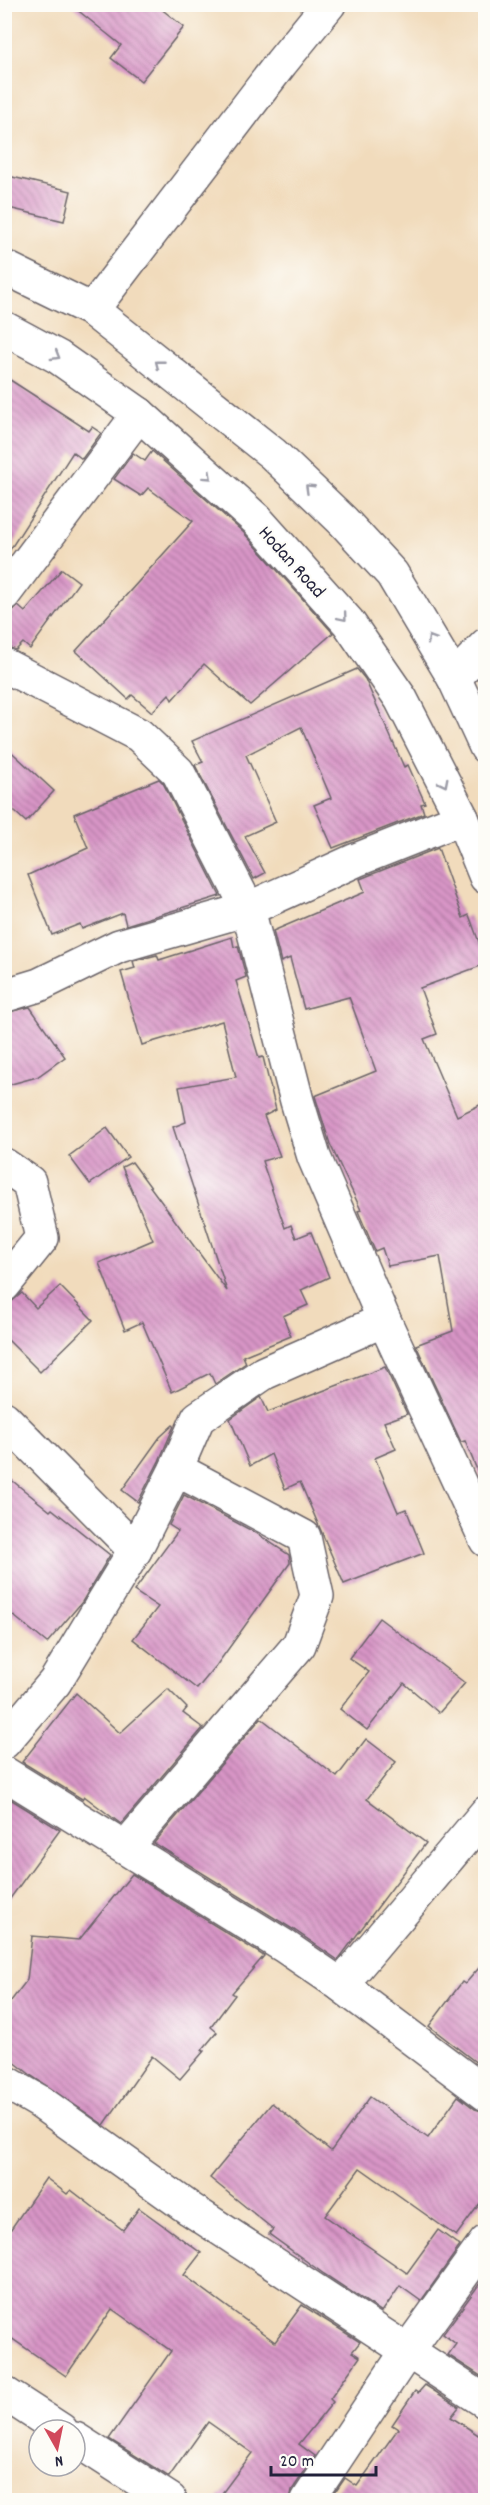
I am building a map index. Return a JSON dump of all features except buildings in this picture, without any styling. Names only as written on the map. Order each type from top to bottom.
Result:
[{"type":"street","points":[[92,310],[273,73],[329,4]]},
{"type":"street","points":[[4,267],[92,310],[273,454],[343,521],[392,574],[454,678],[486,747]]},
{"type":"street","name":"Hodan Road","points":[[4,327],[58,357],[139,414],[257,520],[348,622],[401,699],[462,818],[486,877]]},
{"type":"street","points":[[4,594],[139,414]]},
{"type":"street","points":[[454,678],[486,645]]},
{"type":"street","points":[[4,665],[139,735],[178,772],[248,909],[297,1101],[314,1157],[384,1320],[486,1540]]},
{"type":"street","points":[[4,993],[6,995],[39,985],[119,946],[248,909],[356,860],[462,818]]},
{"type":"street","points":[[4,1165],[29,1182],[42,1238],[4,1285]]},
{"type":"street","points":[[4,1742],[55,1682],[135,1550],[176,1469],[198,1418],[264,1373],[384,1320]]},
{"type":"street","points":[[4,1418],[135,1550]]},
{"type":"street","points":[[126,1846],[299,1645],[317,1596],[304,1537],[176,1469]]},
{"type":"street","points":[[4,1773],[126,1846],[274,1940],[341,1985],[486,2094]]},
{"type":"street","points":[[341,1985],[486,1813]]},
{"type":"street","points":[[4,2081],[40,2102],[190,2209],[486,2402]]},
{"type":"street","points":[[308,2500],[408,2350],[486,2242]]},
{"type":"street","points":[[4,2393],[43,2418]]},
{"type":"street","points":[[87,2447],[170,2500]]}]
